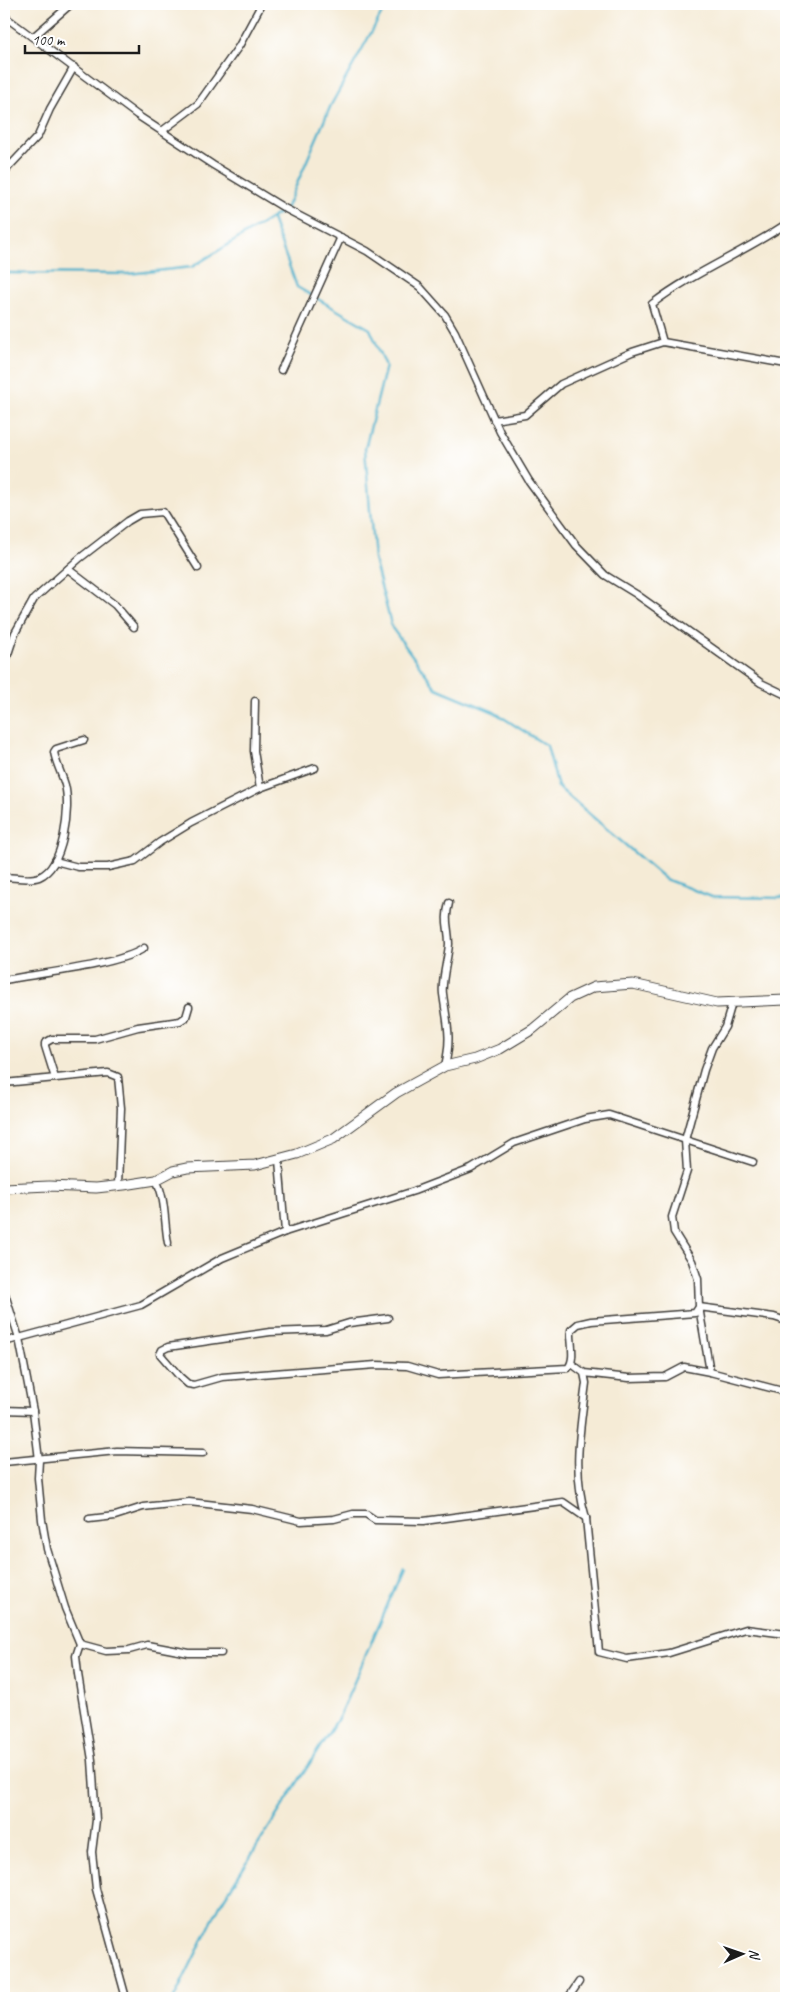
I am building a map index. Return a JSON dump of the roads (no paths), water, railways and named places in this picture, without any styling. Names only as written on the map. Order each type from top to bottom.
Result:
[{"type":"street","points":[[33,37],[72,4]]},
{"type":"street","points":[[162,131],[198,104],[240,46],[259,9],[259,4]]},
{"type":"street","points":[[4,16],[162,131],[286,209],[341,237],[406,276],[433,300],[455,332],[494,420],[529,481],[576,545],[605,575],[636,594],[753,677],[786,695]]},
{"type":"street","points":[[4,172],[38,136],[50,108],[74,67]]},
{"type":"street","points":[[663,342],[652,304],[700,272],[764,239],[786,224]]},
{"type":"street","points":[[281,370],[341,237]]},
{"type":"street","points":[[494,420],[524,415],[561,384],[632,352],[663,342],[786,364]]},
{"type":"street","points":[[4,666],[15,633],[34,599],[68,568],[128,521],[140,514],[163,512],[198,568]]},
{"type":"street","points":[[68,568],[115,604],[134,627]]},
{"type":"street","points":[[255,701],[254,751],[260,788]]},
{"type":"street","points":[[4,877],[37,878],[47,872],[54,861],[66,829],[65,787],[54,752],[56,749],[84,740]]},
{"type":"street","points":[[54,861],[78,867],[108,867],[135,861],[160,842],[191,823],[260,788],[314,768]]},
{"type":"street","points":[[445,1066],[450,1034],[443,992],[449,942],[445,920],[449,903]]},
{"type":"street","points":[[4,980],[106,962],[139,952],[144,948]]},
{"type":"street","points":[[4,1188],[49,1186],[96,1188],[156,1180],[187,1168],[230,1167],[279,1160],[333,1139],[396,1093],[445,1066],[475,1059],[500,1050],[533,1029],[570,998],[594,987],[633,984],[702,1001],[732,1003],[786,1000]]},
{"type":"street","points":[[710,1372],[699,1308],[698,1279],[692,1261],[674,1232],[672,1217],[687,1171],[685,1140],[704,1070],[712,1048],[725,1027],[732,1003]]},
{"type":"street","points":[[54,1078],[45,1046],[48,1041],[59,1039],[95,1039],[138,1027],[180,1021],[186,1017],[189,1007]]},
{"type":"street","points":[[4,1083],[108,1073],[118,1077],[121,1108],[118,1185]]},
{"type":"street","points":[[4,1342],[141,1305],[222,1258],[285,1232],[404,1194],[471,1169],[514,1143],[585,1119],[609,1115],[753,1162]]},
{"type":"street","points":[[279,1160],[285,1232]]},
{"type":"street","points":[[156,1180],[163,1191],[163,1220],[168,1243]]},
{"type":"street","points":[[4,1292],[19,1338],[33,1411],[39,1460],[38,1478],[42,1520],[47,1549],[80,1644],[76,1656],[92,1760],[96,1810],[92,1852],[96,1889],[126,1998]]},
{"type":"street","points":[[699,1308],[774,1317],[786,1321]]},
{"type":"street","points":[[388,1318],[349,1323],[326,1330],[270,1332],[229,1337],[168,1347],[162,1350],[160,1354],[180,1377],[188,1384],[194,1385],[222,1377],[376,1365],[407,1366],[438,1375],[461,1376],[568,1368],[572,1364],[571,1330],[578,1324],[591,1320],[694,1313],[699,1308]]},
{"type":"street","points":[[572,1364],[580,1367],[584,1372],[586,1383],[576,1460],[579,1492],[586,1518],[599,1652],[626,1659],[669,1653],[746,1629],[786,1634]]},
{"type":"street","points":[[584,1372],[630,1378],[665,1377],[684,1367],[786,1392]]},
{"type":"street","points":[[4,1410],[33,1411]]},
{"type":"street","points":[[4,1462],[117,1451],[203,1453]]},
{"type":"street","points":[[89,1519],[115,1516],[158,1505],[189,1502],[252,1509],[301,1521],[334,1520],[353,1514],[366,1514],[375,1520],[424,1521],[562,1502],[586,1518]]},
{"type":"street","points":[[80,1644],[106,1651],[129,1650],[147,1646],[189,1653],[221,1653]]},
{"type":"street","points":[[568,1998],[579,1982]]},
{"type":"waterway","points":[[4,273],[128,274],[192,267],[286,209],[331,105],[387,4]]},
{"type":"waterway","points":[[272,219],[297,287],[370,329],[386,366],[365,449],[374,559],[392,628],[436,688],[494,712],[547,746],[558,787],[665,879],[712,897],[786,898]]},
{"type":"waterway","points":[[174,1998],[220,1905],[339,1717],[403,1569]]}]
